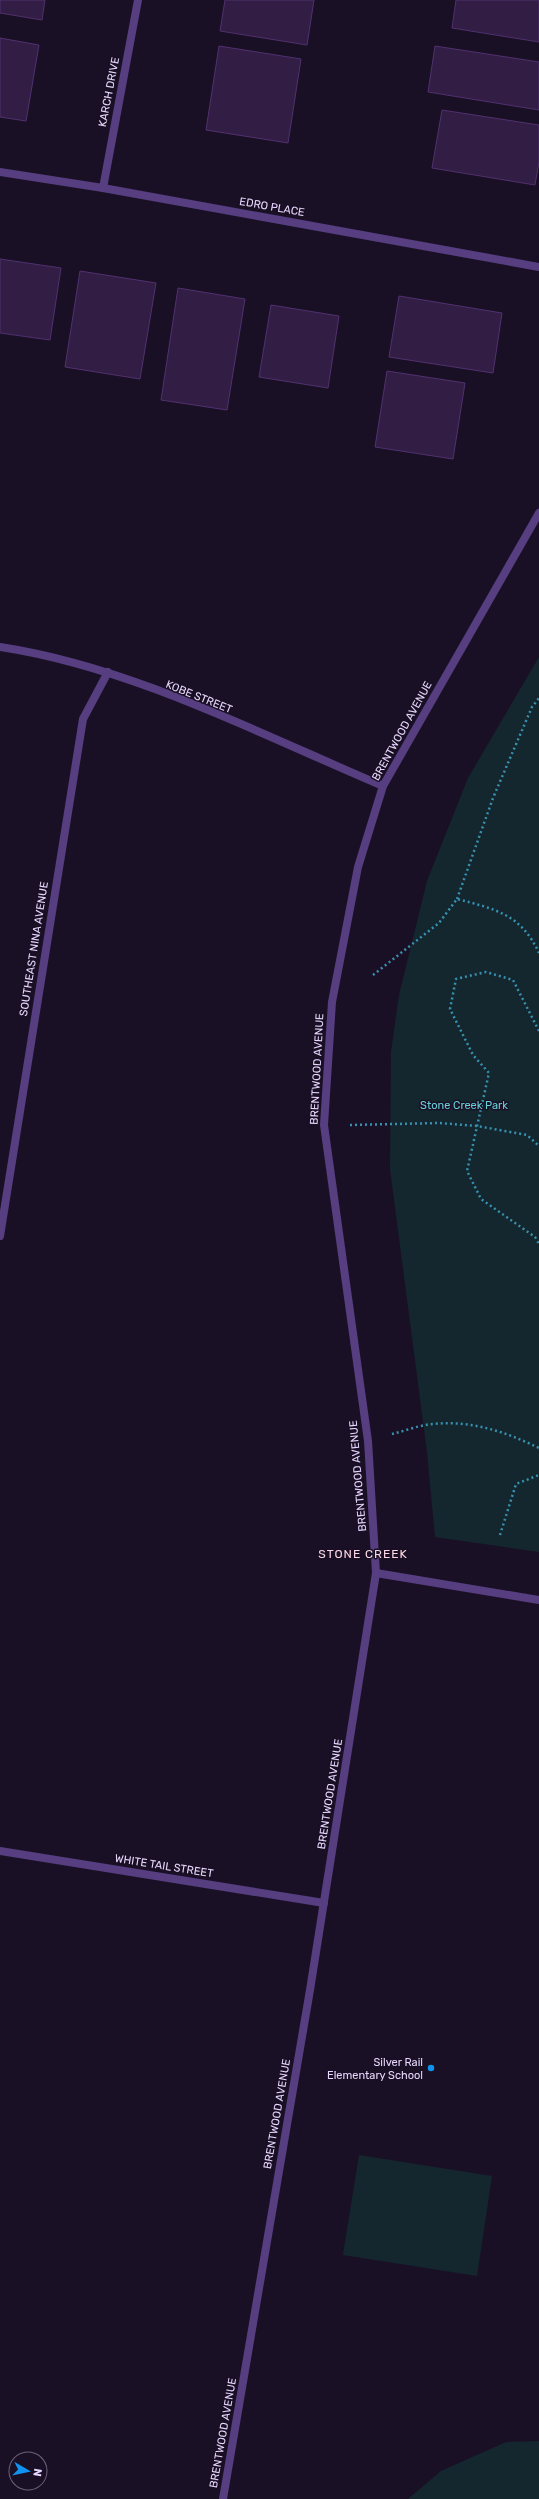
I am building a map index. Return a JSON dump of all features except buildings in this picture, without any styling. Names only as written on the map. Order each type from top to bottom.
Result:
[{"type":"street","name":"KARCH DRIVE","points":[[103,188],[138,0]]},
{"type":"street","name":"EDRO PLACE","points":[[0,172],[103,188],[539,267]]},
{"type":"street","name":"BRENTWOOD AVENUE","points":[[223,2499],[324,1903],[376,1573],[368,1441],[324,1126],[332,1002],[358,867],[383,786],[539,513]]},
{"type":"street","name":"KOBE STREET","points":[[0,647],[34,652],[108,672],[383,786]]},
{"type":"street","name":"SOUTHEAST NINA AVENUE","points":[[0,1236],[83,719],[108,672]]},
{"type":"street","points":[[376,1573],[539,1600]]},
{"type":"street","name":"WHITE TAIL STREET","points":[[0,1851],[324,1903]]},
{"type":"path","points":[[373,976],[439,923],[457,899],[493,798],[532,707],[539,698]]},
{"type":"path","points":[[457,899],[499,910],[530,934],[539,953]]},
{"type":"path","points":[[539,1031],[513,980],[486,972],[456,979],[450,1009],[473,1055],[489,1073],[468,1172],[480,1199],[535,1237],[539,1244]]},
{"type":"path","points":[[324,1126],[439,1124],[477,1126],[527,1135],[539,1146]]},
{"type":"path","points":[[368,1441],[433,1424],[470,1424],[516,1437],[539,1448]]},
{"type":"path","points":[[500,1535],[516,1484],[539,1475]]},
{"type":"green space","name":"Stone Creek Park","points":[[539,657],[539,1552],[435,1537],[427,1452],[390,1169],[391,1052],[399,995],[427,881],[468,778]]},
{"type":"green space","points":[[359,2155],[492,2176],[477,2276],[343,2255]]},
{"type":"green space","points":[[539,2441],[539,2499],[408,2499],[441,2471],[506,2442]]},
{"type":"place","name":"Silver Rail Elementary School","points":[[431,2068]]},
{"type":"district","name":"STONE CREEK","points":[[363,1554]]}]
